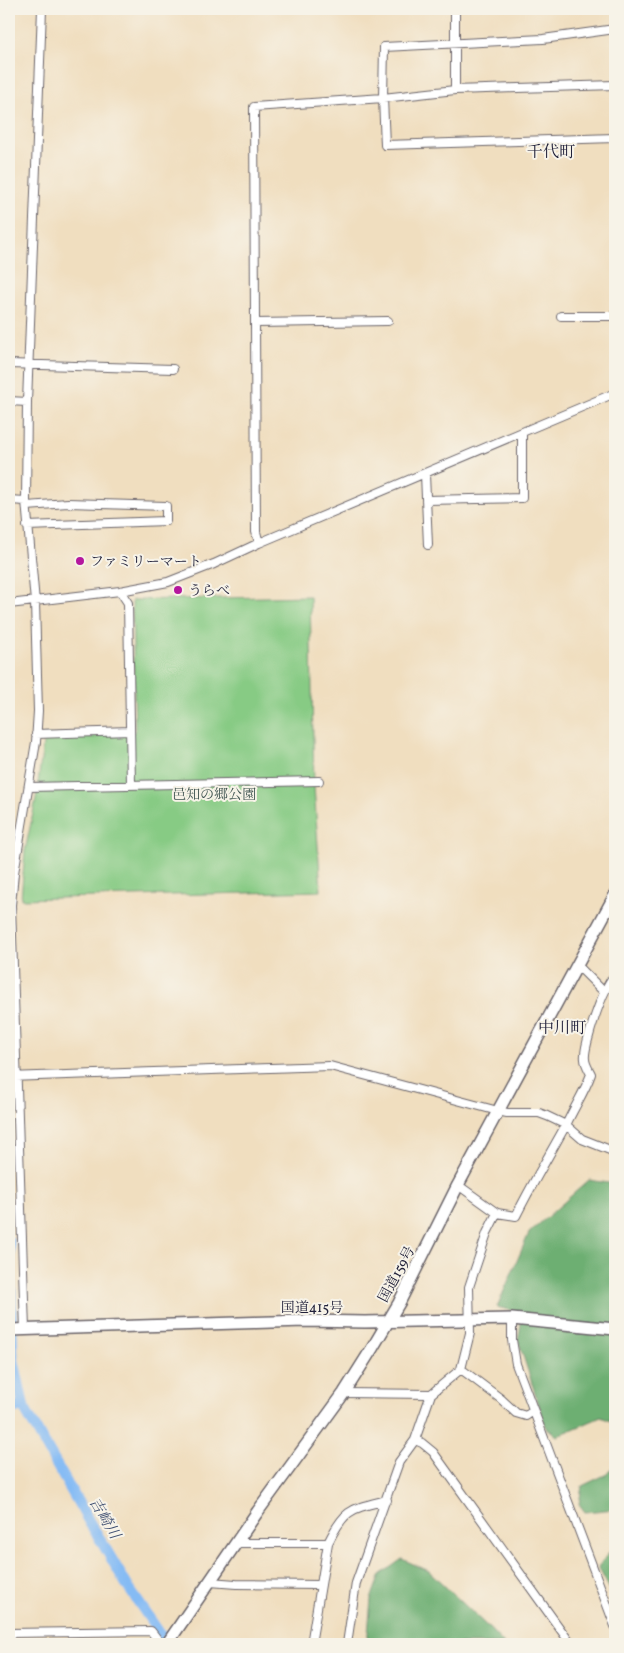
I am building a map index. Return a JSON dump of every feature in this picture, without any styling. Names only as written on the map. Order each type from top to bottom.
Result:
[{"type":"highway","name":"国道159号","points":[[168,1643],[236,1542],[344,1393],[400,1303],[458,1185],[615,897]]},
{"type":"highway","name":"国道415号","points":[[18,1330],[295,1322],[512,1319],[615,1329]]},
{"type":"street","points":[[18,1330],[18,1076],[11,905],[14,873],[29,787],[38,711],[35,602],[26,503],[27,402],[42,9]]},
{"type":"street","points":[[455,9],[455,90]]},
{"type":"street","points":[[615,29],[542,39],[384,47],[383,98],[385,145],[615,138]]},
{"type":"street","points":[[260,543],[256,532],[254,107],[383,98],[455,90],[615,85]]},
{"type":"street","points":[[561,316],[615,316]]},
{"type":"street","points":[[255,323],[388,320]]},
{"type":"street","points":[[9,364],[173,369]]},
{"type":"street","points":[[9,604],[120,592],[168,582],[615,393]]},
{"type":"street","points":[[9,402],[27,402]]},
{"type":"street","points":[[426,500],[522,498],[522,433]]},
{"type":"street","points":[[425,474],[428,544]]},
{"type":"street","points":[[9,500],[26,503],[166,506],[166,521],[27,526]]},
{"type":"street","points":[[120,592],[128,603],[131,785]]},
{"type":"street","points":[[36,734],[130,731]]},
{"type":"street","points":[[29,787],[319,781]]},
{"type":"street","points":[[577,965],[604,992]]},
{"type":"street","points":[[458,1185],[497,1213],[516,1216],[588,1084],[591,1074],[585,1060],[594,1019],[604,992],[615,976]]},
{"type":"street","points":[[9,1077],[330,1066],[498,1111],[508,1113],[539,1113],[566,1124],[579,1137],[615,1152]]},
{"type":"street","points":[[347,1644],[356,1583],[399,1462],[414,1440],[431,1394],[461,1369],[470,1333],[470,1284],[488,1232],[497,1213]]},
{"type":"street","points":[[512,1319],[512,1340],[516,1364],[615,1626]]},
{"type":"street","points":[[461,1369],[501,1398],[516,1414],[526,1416],[533,1411]]},
{"type":"street","points":[[344,1393],[431,1394]]},
{"type":"street","points":[[414,1440],[422,1443],[433,1452],[571,1644]]},
{"type":"street","points":[[310,1644],[328,1543],[336,1526],[349,1512],[387,1500]]},
{"type":"street","points":[[236,1542],[328,1543]]},
{"type":"street","points":[[210,1582],[320,1585]]},
{"type":"street","points":[[9,1633],[151,1631],[168,1643]]},
{"type":"green space","name":"邑知の郷公園","points":[[310,596],[314,786],[321,891],[21,899],[25,851],[36,799],[44,736],[135,732],[132,600]]},
{"type":"green space","points":[[589,1180],[615,1184],[615,1423],[601,1417],[557,1436],[546,1427],[518,1340],[523,1313],[497,1307],[529,1233]]},
{"type":"green space","points":[[615,1464],[615,1509],[585,1512],[579,1504],[582,1486],[607,1474]]},
{"type":"green space","points":[[615,1546],[615,1599],[598,1567]]},
{"type":"green space","points":[[402,1559],[429,1571],[504,1644],[367,1644],[371,1599],[380,1575]]},
{"type":"waterway","name":"吉崎川","points":[[9,1242],[13,1357],[24,1408]]},
{"type":"waterway","name":"吉崎川","points":[[9,1407],[24,1408],[128,1587],[165,1641]]},
{"type":"place","name":"ファミリーマート","points":[[80,561]]},
{"type":"place","name":"うらべ","points":[[178,590]]},
{"type":"district","name":"千代町","points":[[551,151]]},
{"type":"district","name":"中川町","points":[[562,1027]]}]
